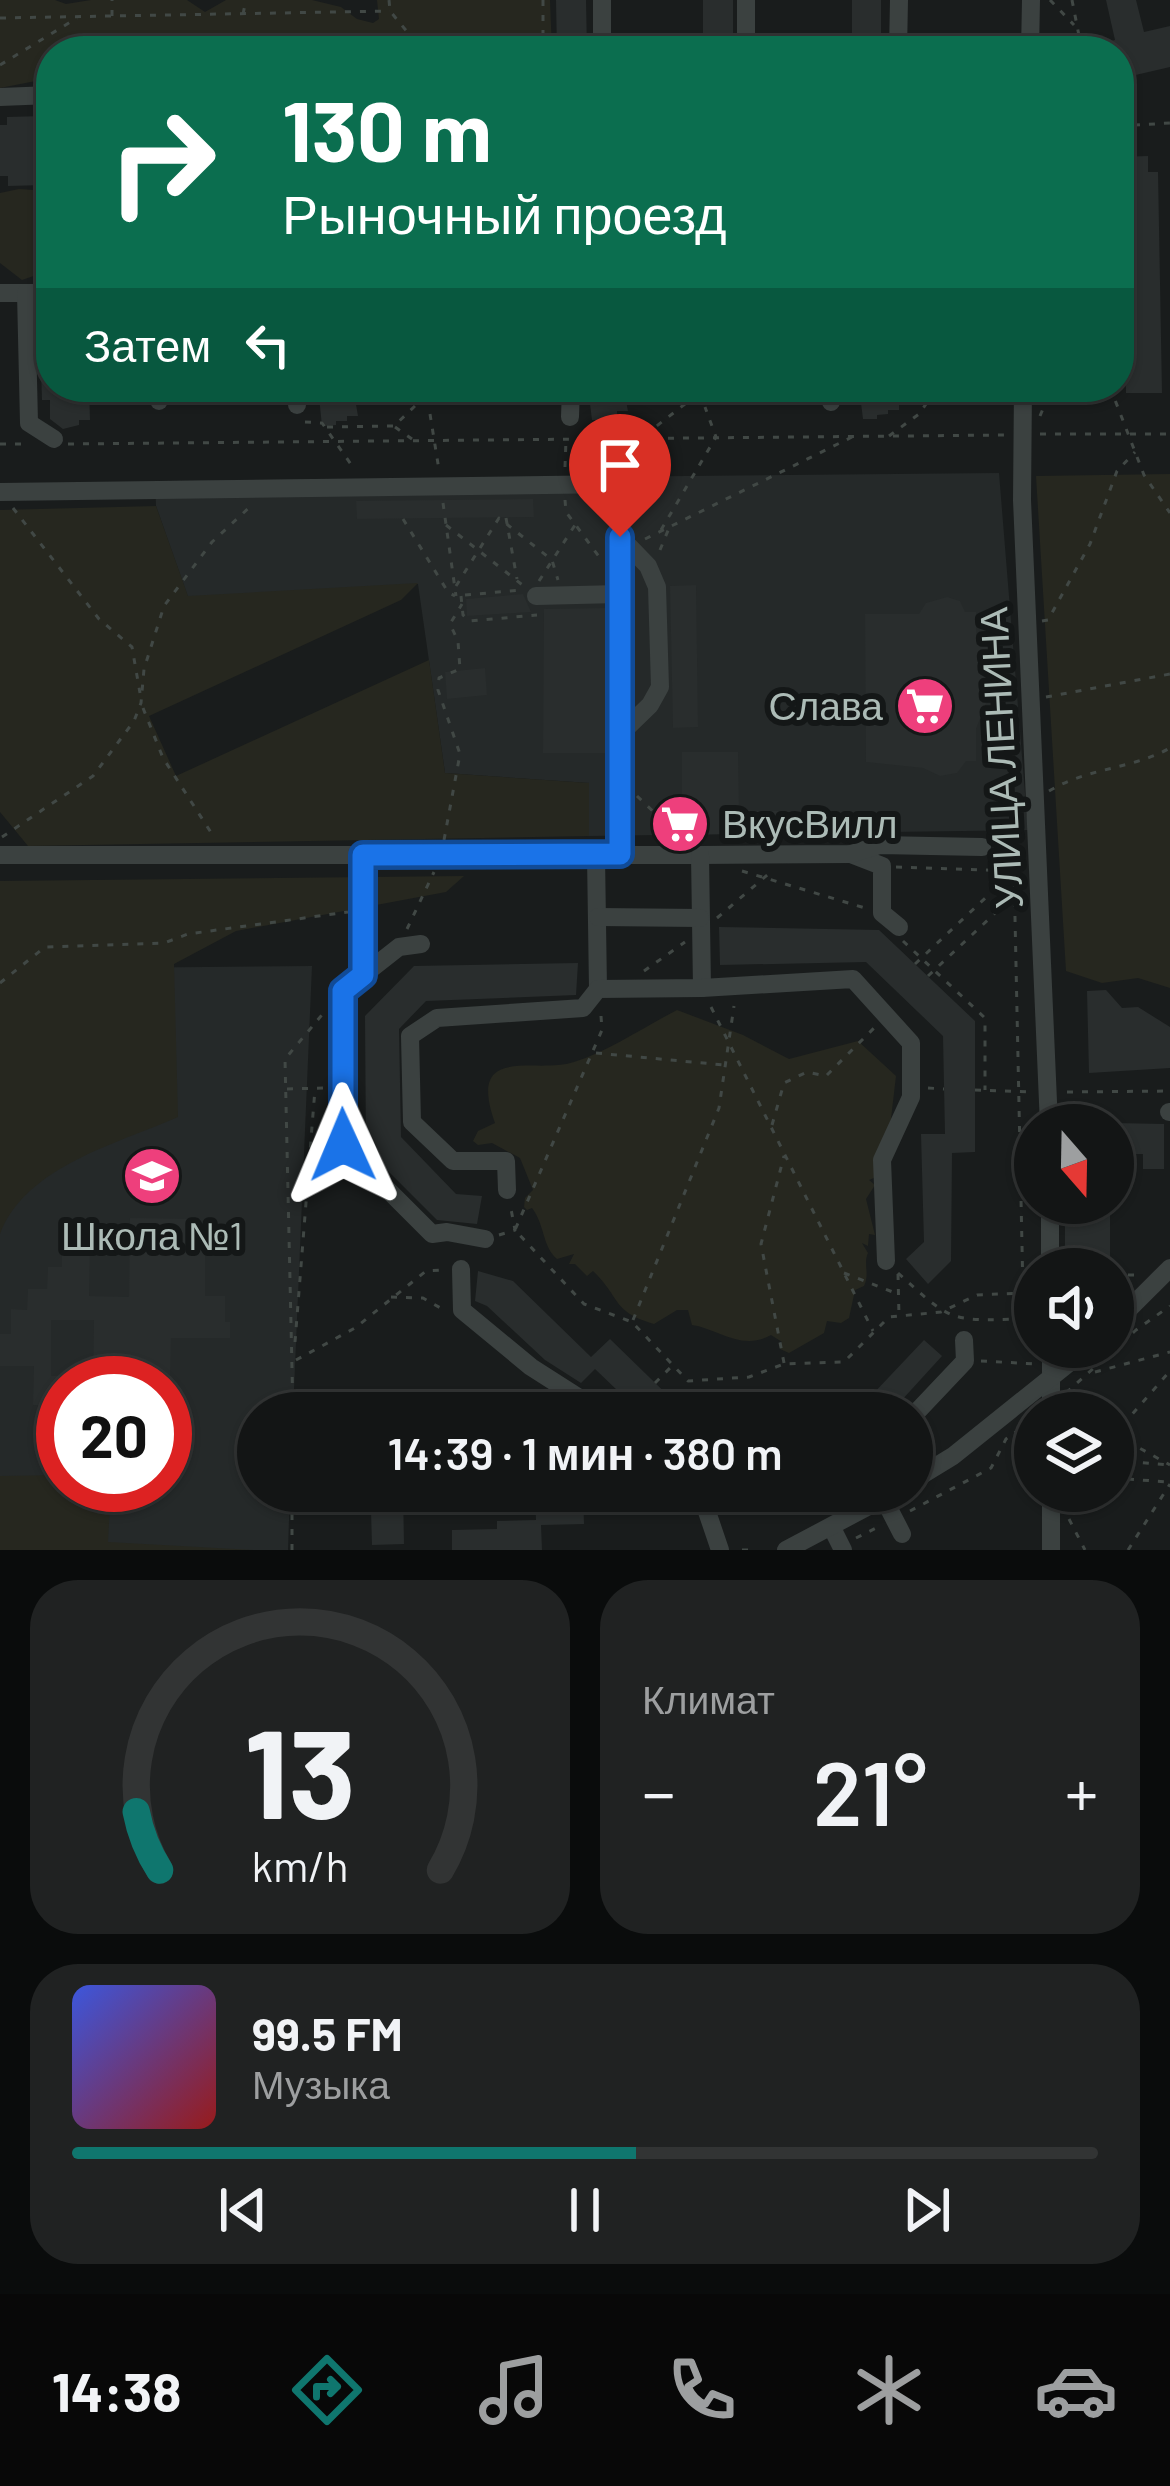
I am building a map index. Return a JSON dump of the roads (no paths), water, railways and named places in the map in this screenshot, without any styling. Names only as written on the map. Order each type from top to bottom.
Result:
[{"type":"street","points":[[602,0],[602,36]]},
{"type":"street","points":[[746,0],[746,36]]},
{"type":"street","points":[[898,36],[899,0]]},
{"type":"street","points":[[1030,36],[1031,0]]},
{"type":"street","points":[[0,97],[36,96]]},
{"type":"street","points":[[0,293],[36,293]]},
{"type":"street","points":[[26,293],[29,423],[54,439]]},
{"type":"street","points":[[570,402],[570,417]]},
{"type":"street","name":"УЛИЦА ЛЕНИНА","points":[[1025,402],[1028,623],[1048,1104]]},
{"type":"street","points":[[0,492],[620,484],[620,854]]},
{"type":"street","points":[[620,537],[648,566],[657,587],[660,687],[650,705],[620,735]]},
{"type":"street","points":[[532,593],[563,596],[620,584]]},
{"type":"street","points":[[0,855],[851,854],[880,845],[982,847]]},
{"type":"street","points":[[851,854],[883,866],[882,913],[902,935]]},
{"type":"street","points":[[363,855],[363,975]]},
{"type":"street","points":[[700,855],[702,988]]},
{"type":"street","points":[[507,1190],[506,1160],[453,1161],[412,1122],[410,1036],[437,1018],[583,1008],[598,989],[596,856]]},
{"type":"street","points":[[598,917],[700,918]]},
{"type":"street","points":[[421,944],[399,946],[343,991],[343,1145],[432,1234],[485,1239]]},
{"type":"street","points":[[598,989],[853,980],[911,1042],[911,1097],[882,1160],[886,1262]]},
{"type":"street","points":[[1134,1304],[1170,1268]]},
{"type":"street","points":[[461,1269],[462,1310],[570,1392]]},
{"type":"street","points":[[932,1392],[964,1350]]},
{"type":"street","points":[[1049,1392],[1051,1368]]},
{"type":"street","points":[[933,1468],[1065,1368]]},
{"type":"street","points":[[707,1512],[720,1550]]},
{"type":"street","points":[[786,1550],[839,1541],[871,1512]]},
{"type":"street","points":[[894,1512],[898,1527]]},
{"type":"street","points":[[1051,1512],[1051,1550]]},
{"type":"place","name":"Слава","points":[[925,706]]},
{"type":"place","name":"ВкусВилл","points":[[680,824]]},
{"type":"place","name":"Школа №1","points":[[152,1176]]}]
